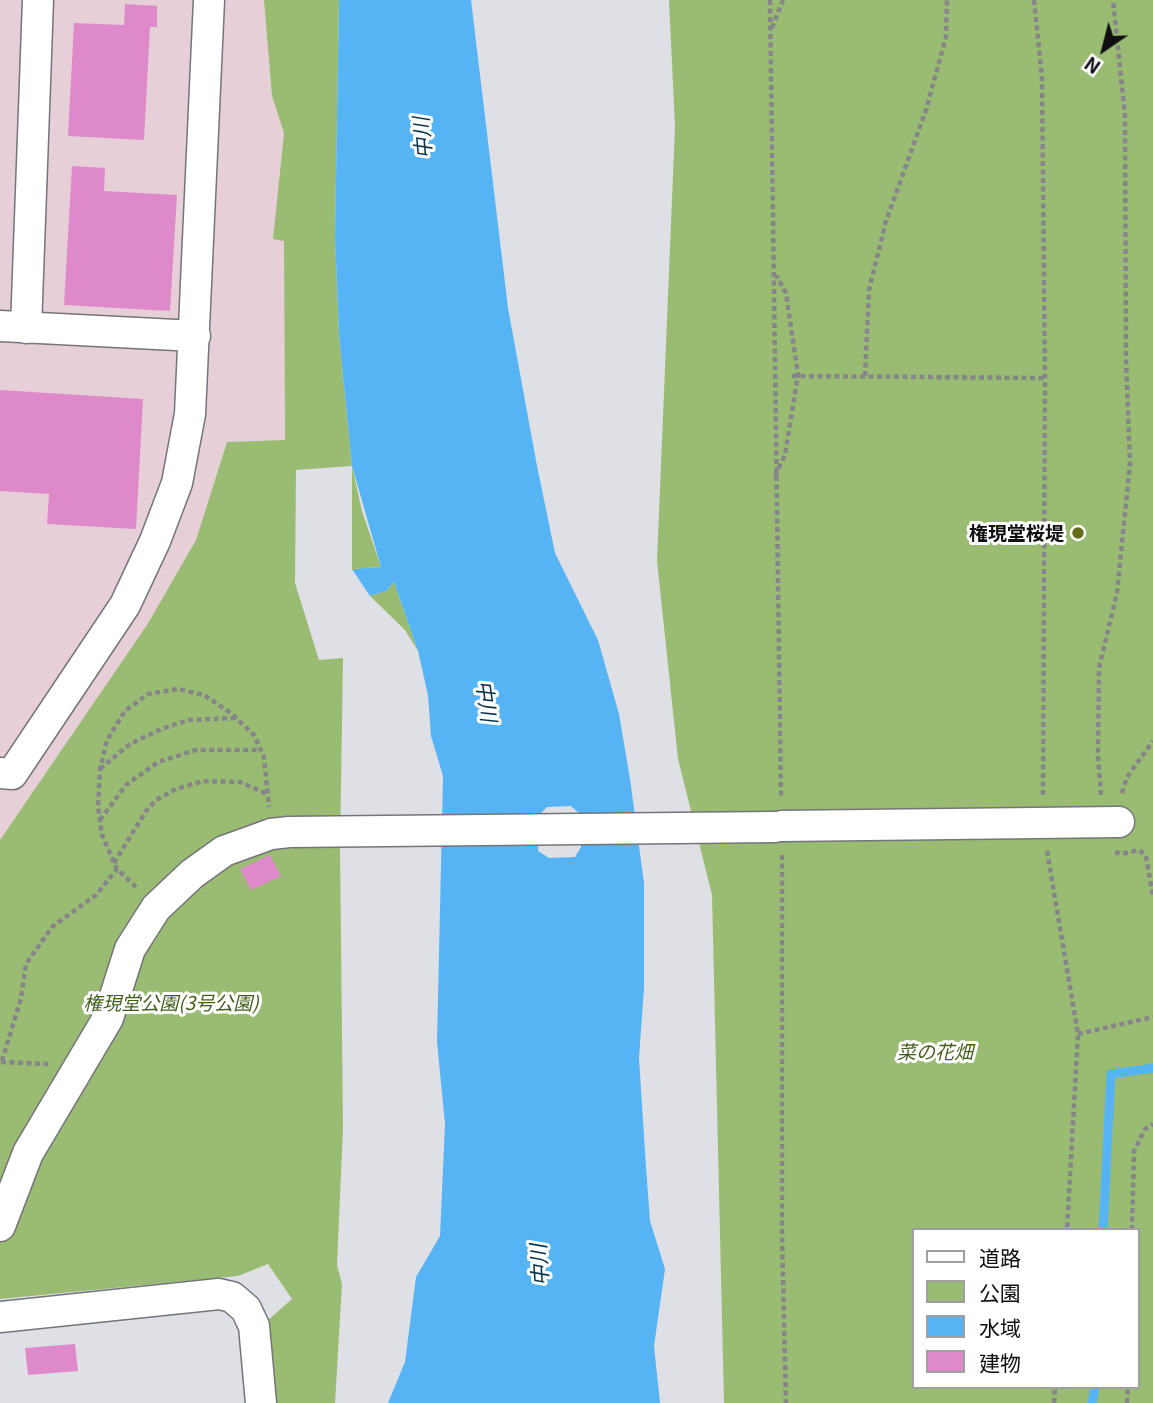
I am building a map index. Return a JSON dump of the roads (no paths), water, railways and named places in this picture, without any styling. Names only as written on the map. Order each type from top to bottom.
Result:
[{"type":"street","points":[[38,0],[13,327],[195,335]]},
{"type":"street","points":[[0,773],[12,774],[125,604],[144,569],[177,483],[190,414],[209,0]]},
{"type":"street","points":[[0,1226],[28,1153],[108,1018],[130,949],[156,908],[192,874],[224,851],[271,834],[1111,822]]},
{"type":"street","points":[[0,1317],[219,1294],[232,1297],[246,1309],[254,1326],[261,1403]]},
{"type":"water","name":"中川","points":[[339,0],[471,0],[508,308],[537,466],[555,553],[598,640],[619,714],[630,779],[644,883],[644,988],[639,1058],[646,1167],[650,1221],[665,1269],[654,1346],[660,1403],[388,1403],[405,1362],[416,1277],[440,1236],[445,1124],[437,1042],[443,776],[431,736],[428,695],[418,651],[394,582],[386,591],[370,596],[352,569],[381,567],[352,466],[339,335],[335,237]]},
{"type":"waterway","points":[[1103,1228],[1111,1074],[1153,1068]]},
{"type":"waterway","points":[[1092,1403],[1095,1389]]},
{"type":"place","name":"権現堂桜堤","points":[[1078,533]]},
{"type":"park label","name":"権現堂公園(3号公園)","points":[[171,1003]]},
{"type":"park label","name":"菜の花畑","points":[[935,1052]]}]
